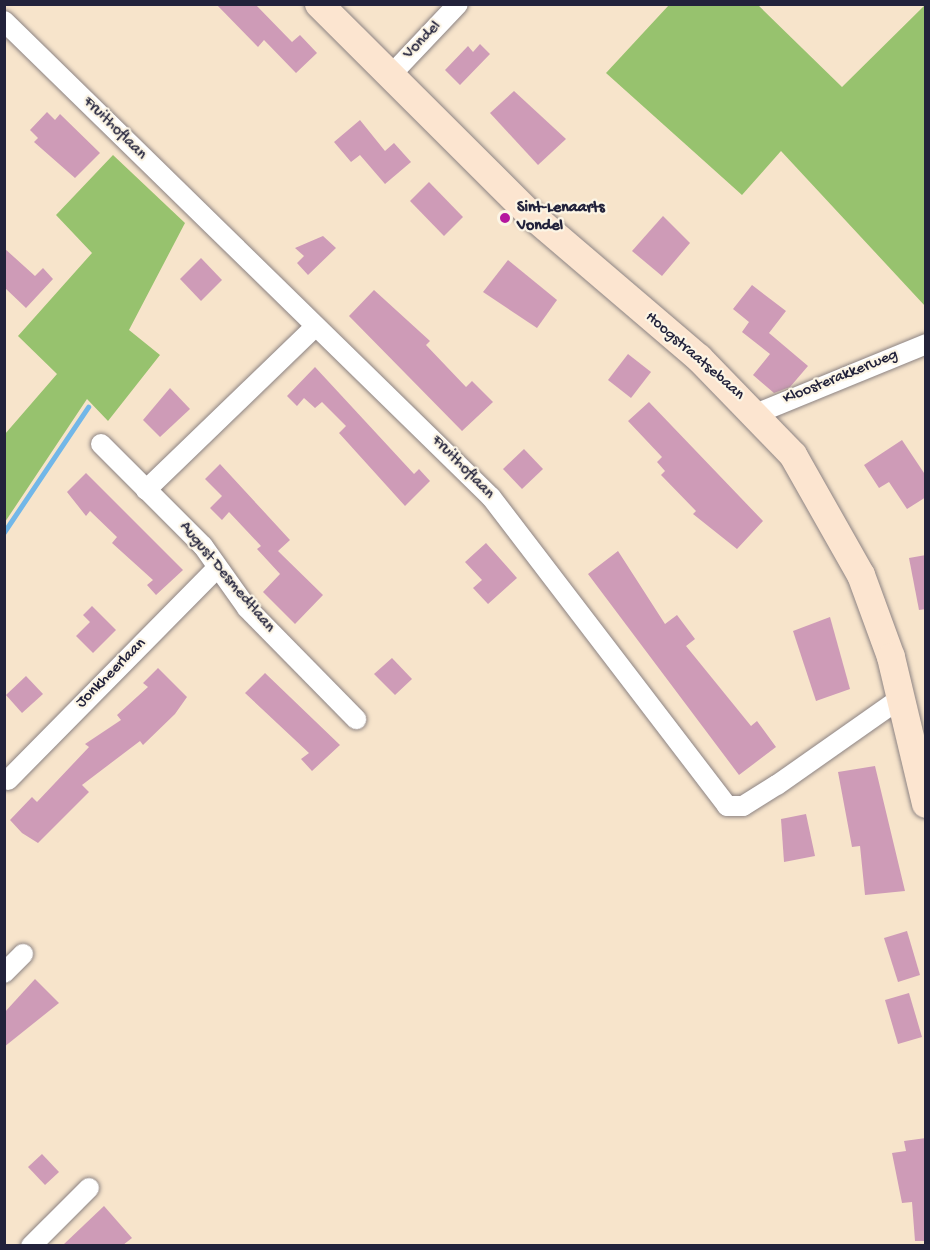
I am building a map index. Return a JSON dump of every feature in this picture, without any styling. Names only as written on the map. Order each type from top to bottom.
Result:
[{"type":"main road","name":"Hoogstraatsebaan","points":[[319,4],[389,77],[529,213],[758,413],[824,502],[861,575],[902,697],[926,804]]},
{"type":"street","name":"Vondel","points":[[389,77],[458,4]]},
{"type":"street","name":"Fruithoflaan","points":[[4,21],[314,328],[491,497],[728,806],[743,806],[777,785],[902,697]]},
{"type":"street","points":[[146,490],[314,328]]},
{"type":"street","name":"Kloosterakkerweg","points":[[758,413],[926,344]]},
{"type":"street","name":"August Desmedtlaan","points":[[101,444],[203,546],[216,569],[356,719]]},
{"type":"street","name":"Jonkheerlaan","points":[[8,780],[216,569]]},
{"type":"street","points":[[4,973],[23,954]]},
{"type":"street","points":[[31,1245],[89,1188]]},
{"type":"green space","points":[[669,5],[758,5],[842,87],[925,5],[925,306],[781,151],[742,195],[606,73]]},
{"type":"green space","points":[[113,155],[185,223],[129,330],[160,355],[108,421],[87,399],[5,522],[5,434],[57,374],[18,336],[92,253],[56,215]]},
{"type":"building","points":[[216,4],[255,4],[292,42],[300,35],[317,53],[296,73],[264,40],[258,47]]},
{"type":"building","points":[[480,44],[490,54],[460,85],[445,70],[468,46],[473,52]]},
{"type":"building","points":[[514,91],[566,139],[538,165],[490,113]]},
{"type":"building","points":[[47,112],[55,120],[60,114],[100,153],[75,178],[34,142],[38,138],[30,130]]},
{"type":"building","points":[[360,120],[385,151],[394,143],[411,162],[385,184],[360,155],[351,162],[334,142]]},
{"type":"building","points":[[429,182],[463,217],[444,236],[410,201]]},
{"type":"building","points":[[663,216],[690,243],[662,276],[632,251]]},
{"type":"building","points":[[323,236],[336,248],[308,275],[297,263],[304,256],[295,248]]},
{"type":"building","points":[[4,248],[35,276],[43,268],[53,279],[26,308],[4,287]]},
{"type":"building","points":[[201,258],[222,280],[201,301],[180,279]]},
{"type":"building","points":[[508,260],[557,300],[537,328],[483,292]]},
{"type":"building","points":[[752,285],[786,311],[769,333],[808,366],[790,387],[774,393],[753,375],[770,354],[742,332],[749,322],[733,309]]},
{"type":"building","points":[[374,290],[430,341],[426,345],[466,387],[472,381],[493,402],[462,431],[349,316]]},
{"type":"building","points":[[628,354],[651,372],[631,398],[608,380]]},
{"type":"building","points":[[315,367],[414,474],[419,469],[430,481],[405,506],[339,433],[346,426],[322,402],[315,408],[304,398],[297,406],[287,396]]},
{"type":"building","points":[[170,388],[190,409],[160,437],[143,420]]},
{"type":"building","points":[[649,402],[763,521],[737,549],[693,514],[696,511],[661,475],[665,471],[657,462],[662,457],[628,421]]},
{"type":"building","points":[[902,440],[926,476],[926,497],[907,509],[889,482],[879,488],[864,465]]},
{"type":"building","points":[[524,449],[543,469],[522,489],[503,469]]},
{"type":"building","points":[[220,464],[290,540],[278,551],[323,595],[295,624],[263,592],[280,574],[257,549],[261,546],[229,512],[222,520],[210,508],[222,496],[205,479]]},
{"type":"building","points":[[86,473],[183,570],[156,595],[147,585],[153,580],[112,543],[117,537],[90,511],[86,516],[67,492]]},
{"type":"building","points":[[486,543],[517,578],[488,604],[473,588],[482,580],[465,562]]},
{"type":"building","points":[[618,551],[665,624],[677,615],[695,639],[686,646],[751,726],[757,721],[776,747],[739,775],[588,574]]},
{"type":"building","points":[[926,555],[926,609],[919,610],[909,558]]},
{"type":"building","points":[[92,606],[116,630],[93,653],[76,636],[90,622],[83,615]]},
{"type":"building","points":[[830,617],[850,689],[816,701],[793,631]]},
{"type":"building","points":[[392,658],[412,679],[395,695],[374,674]]},
{"type":"building","points":[[158,668],[187,697],[175,714],[143,745],[140,741],[82,785],[89,792],[38,843],[22,833],[10,820],[32,797],[37,802],[89,747],[85,744],[121,720],[117,715],[148,687],[143,683]]},
{"type":"building","points":[[265,673],[340,745],[312,771],[301,759],[309,753],[245,693]]},
{"type":"building","points":[[26,676],[43,694],[22,713],[6,695]]},
{"type":"building","points":[[875,766],[905,891],[865,895],[860,846],[852,847],[838,772]]},
{"type":"building","points":[[806,814],[815,856],[784,862],[781,819]]},
{"type":"building","points":[[907,931],[920,975],[898,982],[884,938]]},
{"type":"building","points":[[35,979],[59,1003],[4,1047],[4,1013]]},
{"type":"building","points":[[909,993],[922,1037],[898,1044],[885,1000]]},
{"type":"building","points":[[926,1138],[926,1241],[915,1241],[912,1202],[902,1203],[892,1153],[906,1151],[904,1141]]},
{"type":"building","points":[[42,1154],[59,1172],[45,1185],[28,1167]]},
{"type":"building","points":[[104,1206],[132,1238],[123,1245],[63,1245]]},
{"type":"waterway","points":[[4,532],[88,407]]},
{"type":"place","name":"Sint-Lenaarts Vondel","points":[[505,218]]}]
